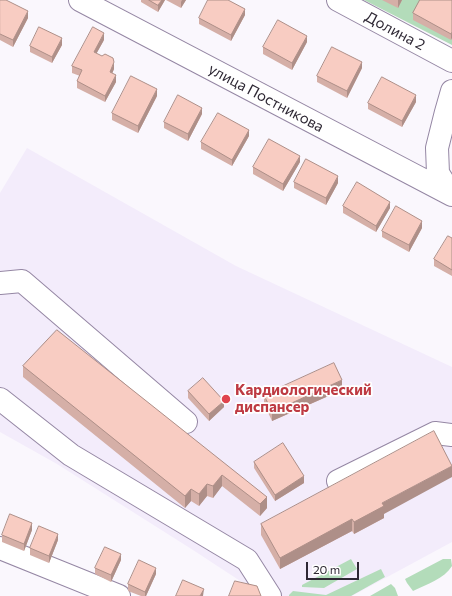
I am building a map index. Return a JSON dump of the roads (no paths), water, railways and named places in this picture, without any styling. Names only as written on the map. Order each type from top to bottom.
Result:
[{"type":"street","name":"улица Постникова","points":[[80,0],[452,195]]},
{"type":"street","name":"Долина 2","points":[[338,0],[452,61]]},
{"type":"street","points":[[452,91],[437,148],[438,173],[452,195]]},
{"type":"street","points":[[0,284],[22,281],[186,422]]},
{"type":"street","points":[[0,399],[71,455],[247,560],[270,596]]},
{"type":"street","points":[[338,481],[435,433],[452,434]]},
{"type":"street","points":[[0,548],[119,596]]},
{"type":"place","name":"Кардиологический диспансер","points":[[226,399]]}]
